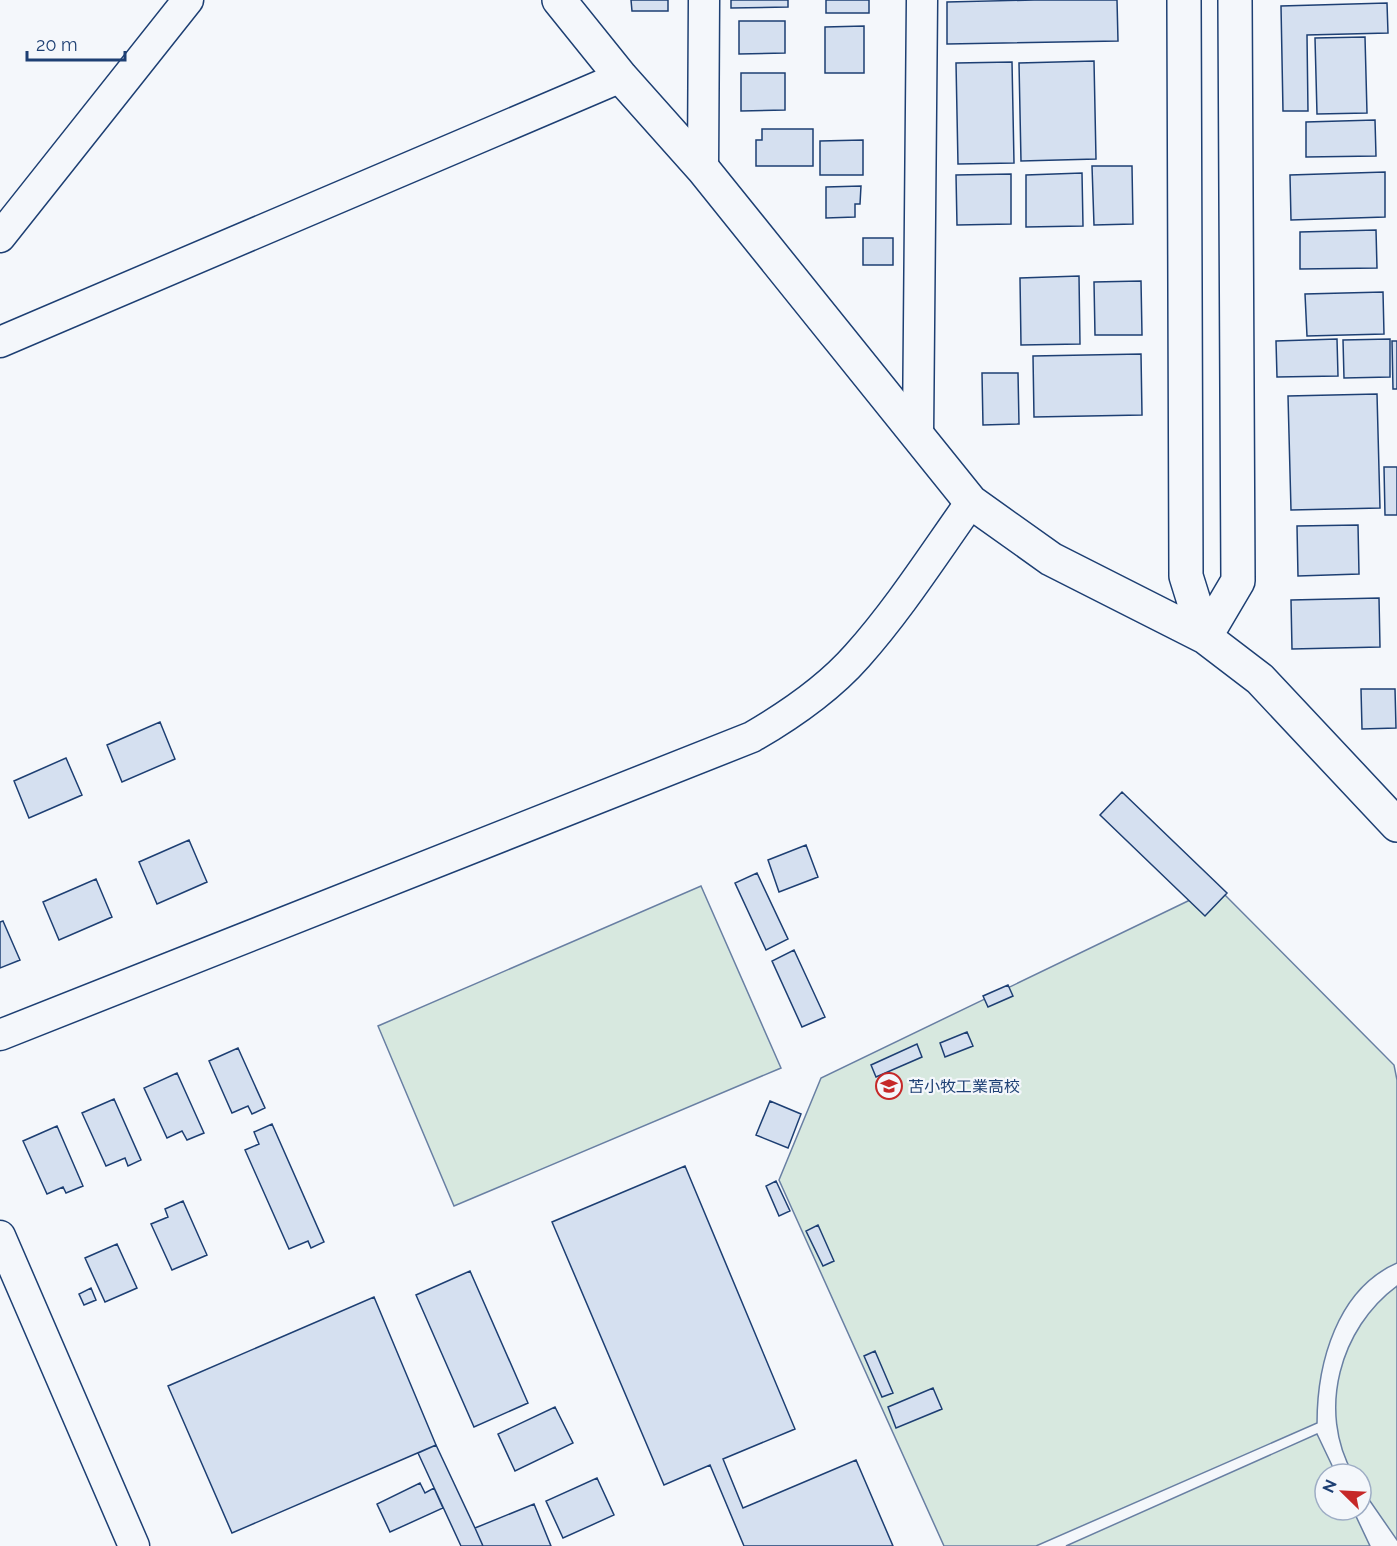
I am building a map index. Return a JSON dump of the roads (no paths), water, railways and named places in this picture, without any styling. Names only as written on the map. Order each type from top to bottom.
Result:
[{"type":"street","points":[[0,237],[188,0]]},
{"type":"street","points":[[559,0],[621,77],[703,169],[971,502],[1051,559],[1205,637],[1260,679],[1397,825]]},
{"type":"street","points":[[703,169],[704,0]]},
{"type":"street","points":[[918,435],[922,0]]},
{"type":"street","points":[[1184,0],[1186,576],[1205,637]]},
{"type":"street","points":[[1205,637],[1238,581],[1235,0]]},
{"type":"street","points":[[0,342],[621,77]]},
{"type":"street","points":[[0,1035],[752,737],[786,718],[855,658],[879,630],[971,502]]},
{"type":"street","points":[[0,1236],[134,1546]]},
{"type":"place","name":"苫小牧工業高校","points":[[889,1086]]}]
